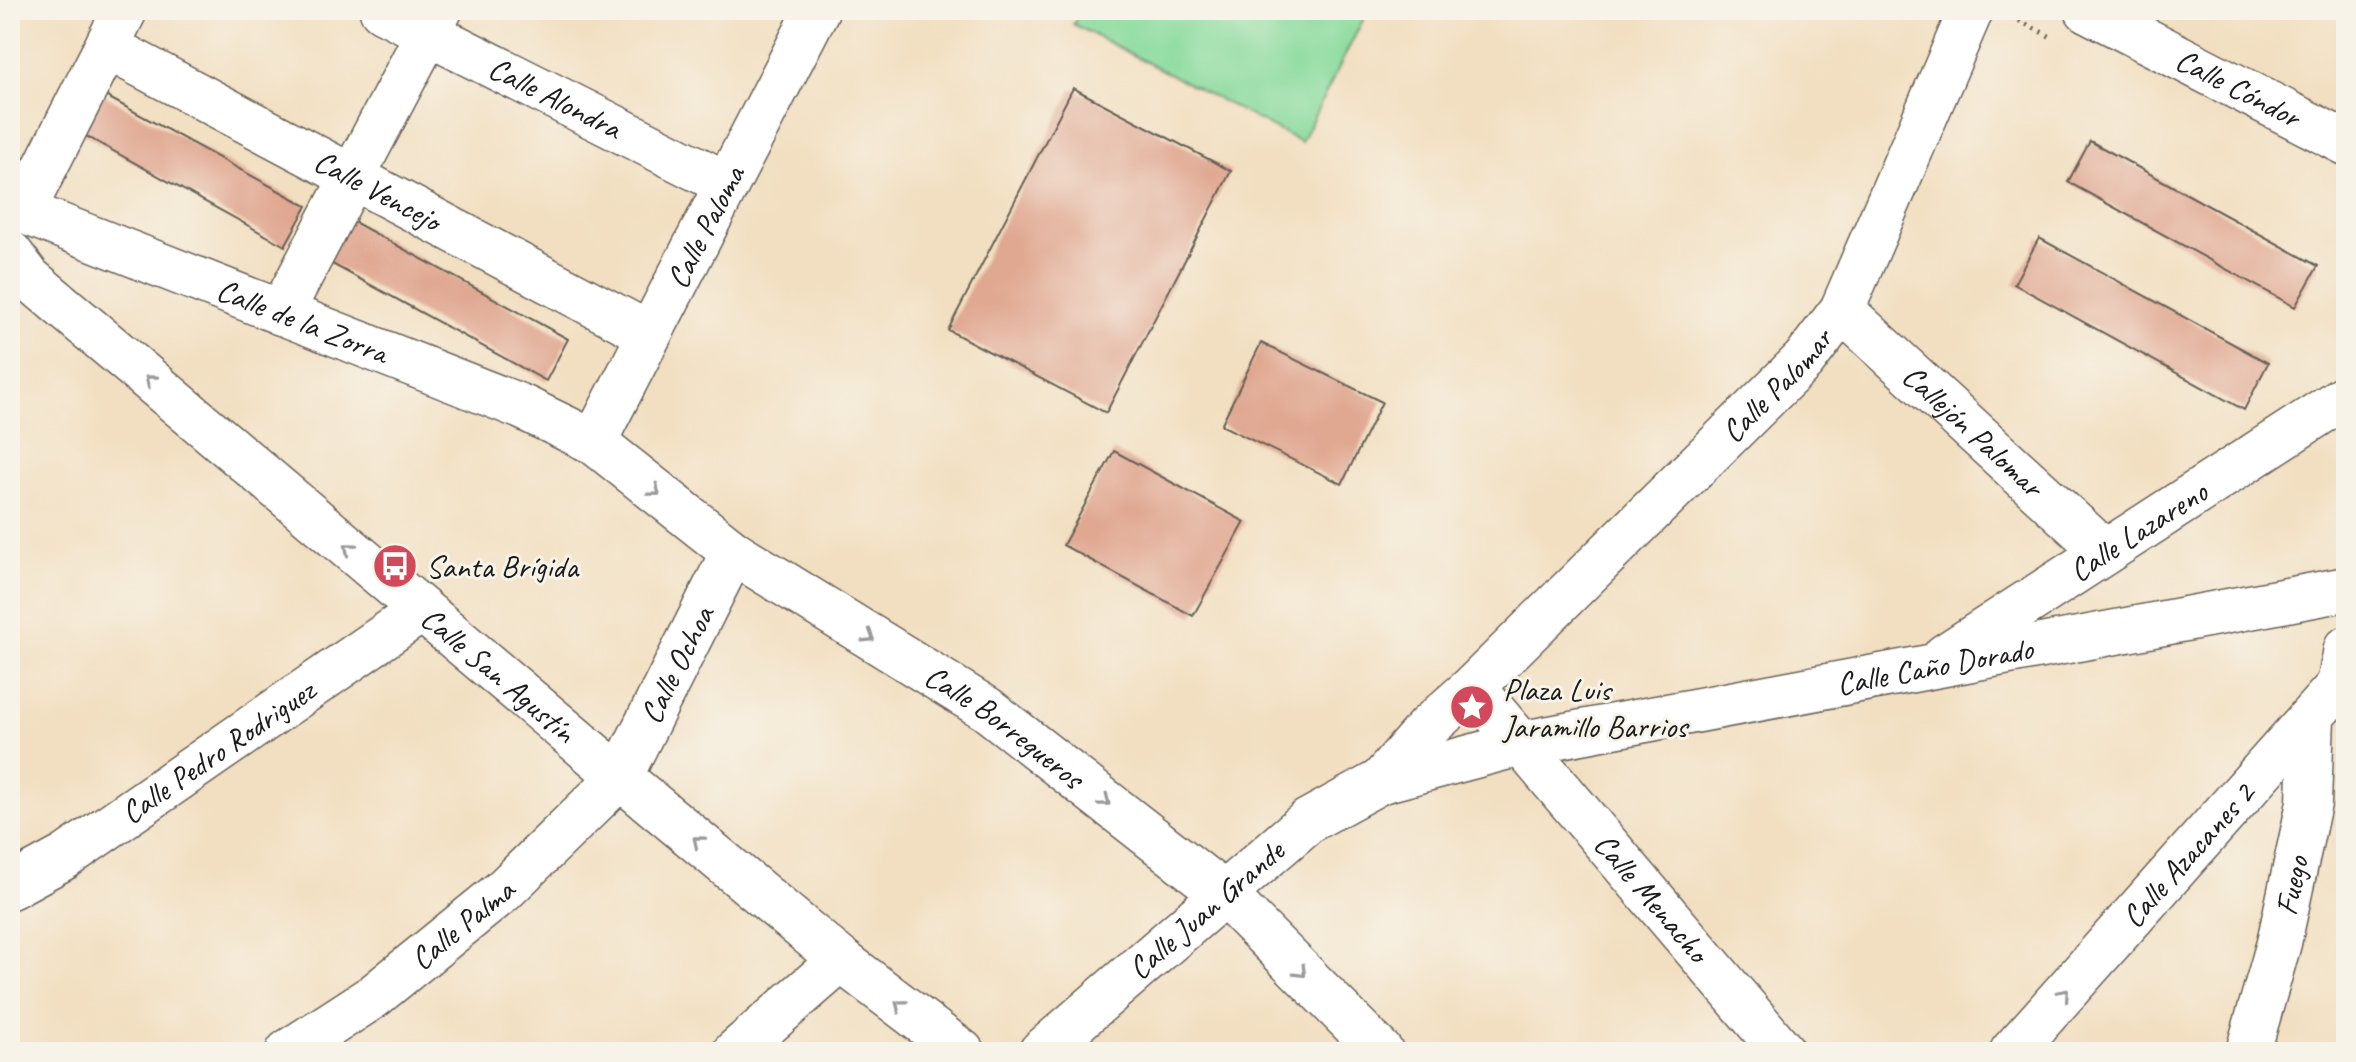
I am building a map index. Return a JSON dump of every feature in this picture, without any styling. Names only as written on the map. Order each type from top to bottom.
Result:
[{"type":"street","name":"Calle Alondra","points":[[382,10],[434,22],[727,184]]},
{"type":"street","name":"Calle Paloma","points":[[594,442],[817,10]]},
{"type":"street","name":"Calle Palomar","points":[[1473,687],[1804,360],[1842,310],[1971,10]]},
{"type":"street","name":"Calle Cóndor","points":[[2087,10],[2346,143]]},
{"type":"street","points":[[281,313],[434,22]]},
{"type":"street","points":[[17,209],[116,29]]},
{"type":"street","name":"Calle Vencejo","points":[[116,29],[352,177],[649,334]]},
{"type":"street","name":"Calle de la Zorra","points":[[17,209],[522,407],[594,442]]},
{"type":"street","name":"Calle San Agustín","points":[[10,253],[29,278],[620,777],[841,960],[962,1052]]},
{"type":"street","name":"Callejón Palomar","points":[[1842,310],[2104,551]]},
{"type":"street","name":"Calle Lazareno","points":[[1928,667],[2346,396]]},
{"type":"street","name":"Calle Borregueros","points":[[594,442],[733,552],[987,709],[1224,894],[1381,1052]]},
{"type":"street","name":"Calle Ochoa","points":[[620,777],[733,552]]},
{"type":"street","name":"Calle Caño Dorado","points":[[1523,743],[2346,589]]},
{"type":"street","name":"Calle Pedro Rodriguez","points":[[10,887],[79,848],[422,610]]},
{"type":"street","name":"Calle Azacanes 2","points":[[2012,1052],[2339,685],[2346,649]]},
{"type":"street","points":[[1473,687],[1523,743],[1381,781],[1428,727],[1473,687]]},
{"type":"street","name":"Fuego","points":[[2248,1052],[2279,943],[2309,803],[2312,716]]},
{"type":"street","name":"Calle Menacho","points":[[1523,743],[1783,1052]]},
{"type":"street","name":"Calle Palma","points":[[288,1052],[374,996],[503,891],[620,777]]},
{"type":"street","name":"Calle Juan Grande","points":[[1041,1052],[1308,821],[1381,781]]},
{"type":"street","points":[[735,1052],[841,960]]},
{"type":"green space","points":[[1081,10],[1368,10],[1301,142],[1073,24]]},
{"type":"building","points":[[91,88],[307,206],[285,246],[70,127]]},
{"type":"building","points":[[1073,88],[1231,171],[1106,413],[948,330]]},
{"type":"building","points":[[2090,141],[2318,266],[2295,307],[2068,182]]},
{"type":"building","points":[[347,218],[568,339],[546,381],[325,260]]},
{"type":"building","points":[[2039,238],[2268,363],[2244,410],[2014,284]]},
{"type":"building","points":[[1261,343],[1382,402],[1342,484],[1221,425]]},
{"type":"building","points":[[1114,451],[1245,522],[1193,616],[1063,545]]},
{"type":"place","name":"Santa Brígida","points":[[395,566]]},
{"type":"place","name":"Plaza Luis Jaramillo Barrios","points":[[1472,707]]}]
